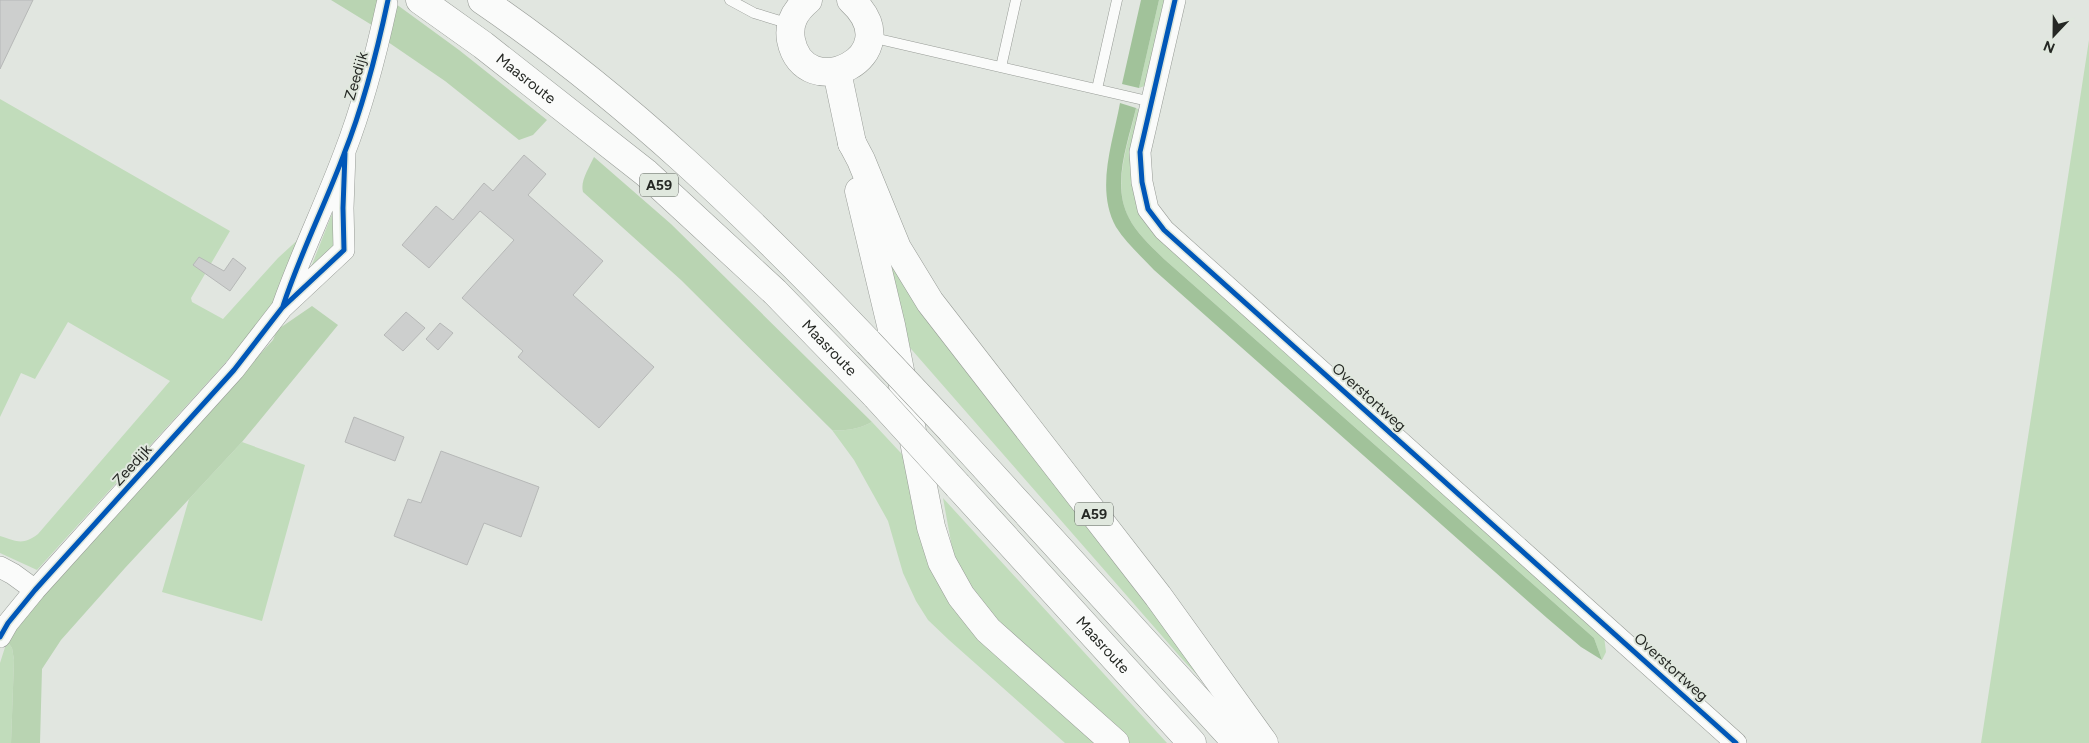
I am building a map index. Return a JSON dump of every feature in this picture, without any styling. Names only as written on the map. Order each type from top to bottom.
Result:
[{"type":"main road","name":"Maasroute","points":[[420,0],[490,50],[646,173],[775,292],[876,396],[1192,743]]},
{"type":"main road","name":"Maasroute","points":[[482,0],[588,78],[668,145],[748,219],[951,430],[1237,743]]},
{"type":"main road","points":[[808,0],[799,8],[791,24],[792,47],[800,59],[810,68],[823,72],[837,72],[849,67],[859,59],[866,49],[869,36],[868,22],[861,9],[851,0]]},
{"type":"main road","points":[[837,72],[852,143],[851,160],[891,325],[930,526],[942,562],[961,596],[988,630],[1115,743]]},
{"type":"main road","name":"A59","points":[[852,143],[861,160],[897,248],[930,302],[1158,596],[1264,743]]},
{"type":"street","name":"Overstortweg","points":[[1175,0],[1140,152],[1142,182],[1148,209],[1164,230],[1736,743]]},
{"type":"street","name":"Zeedijk","points":[[282,308],[296,267],[345,153],[373,68],[387,4]]},
{"type":"street","name":"Zeedijk","points":[[0,637],[8,623],[35,590],[234,370],[282,308],[344,250],[345,153]]},
{"type":"street","points":[[0,567],[35,590]]},
{"type":"lane","points":[[730,0],[754,13],[791,24]]},
{"type":"lane","points":[[1001,67],[1016,0]]},
{"type":"lane","points":[[1096,89],[1117,0]]},
{"type":"lane","points":[[869,36],[1152,102]]},
{"type":"shaded area","points":[[331,0],[378,0],[375,27]]},
{"type":"shaded area","points":[[1141,0],[1159,0],[1139,88],[1122,84]]},
{"type":"shaded area","points":[[1159,0],[1170,0],[1150,84],[1139,88]]},
{"type":"shaded area","points":[[396,4],[459,50],[547,120],[533,135],[519,140],[445,81],[388,42]]},
{"type":"shaded area","points":[[2089,40],[2089,743],[1981,743]]},
{"type":"shaded area","points":[[0,99],[230,231],[191,298],[192,302],[223,319],[278,258],[302,236],[267,317],[37,570],[0,553],[0,536],[15,541],[23,541],[38,534],[170,381],[68,322],[35,379],[21,373],[0,417]]},
{"type":"shaded area","points":[[1120,103],[1136,108],[1123,163],[1121,191],[1129,218],[1140,235],[1164,259],[1594,638],[1602,660],[1581,647],[1547,618],[1154,270],[1129,244],[1116,227],[1107,197],[1106,181],[1110,149]]},
{"type":"shaded area","points":[[1136,108],[1144,113],[1135,192],[1604,636],[1606,652],[1602,660],[1594,638],[1164,259],[1140,235],[1132,224],[1124,205],[1121,177]]},
{"type":"shaded area","points":[[594,157],[671,224],[872,422],[853,429],[832,430],[681,280],[583,192],[584,179]]},
{"type":"shaded area","points":[[863,188],[1255,736],[1183,660],[898,334]]},
{"type":"shaded area","points":[[339,196],[339,243],[304,285]]},
{"type":"shaded area","points":[[312,306],[338,325],[242,442],[61,640],[42,669],[40,743],[11,743],[14,660],[12,648],[7,641],[15,623],[273,340],[277,330]]},
{"type":"shaded area","points":[[872,422],[913,466],[931,550],[1096,743],[1065,743],[928,620],[916,601],[903,573],[888,521],[854,460],[832,430],[853,429]]},
{"type":"shaded area","points":[[242,442],[305,465],[262,621],[162,592],[189,499]]},
{"type":"shaded area","points":[[943,498],[1167,743],[1125,743],[1024,653],[963,577],[953,553]]},
{"type":"shaded area","points":[[7,641],[12,648],[14,660],[11,743],[0,743],[0,663]]},
{"type":"building","points":[[0,0],[33,0],[0,69]]},
{"type":"building","points":[[524,155],[546,174],[528,195],[603,261],[573,295],[654,367],[599,428],[518,357],[523,351],[462,298],[514,240],[480,211],[429,268],[402,245],[436,206],[453,220],[484,183],[493,191]]},
{"type":"building","points":[[199,257],[224,271],[233,258],[246,268],[230,291],[193,265]]},
{"type":"building","points":[[406,312],[425,328],[403,351],[384,335]]},
{"type":"building","points":[[440,323],[453,333],[438,350],[426,339]]},
{"type":"building","points":[[354,417],[404,437],[395,461],[345,442]]},
{"type":"building","points":[[441,451],[539,487],[521,537],[484,523],[467,565],[394,536],[408,499],[421,503]]},
{"type":"cycle path","points":[[283,306],[358,116],[375,58],[388,0]]},
{"type":"cycle path","points":[[1175,0],[1140,152],[1142,182],[1148,209],[1164,230],[1736,743]]},
{"type":"cycle path","points":[[0,637],[8,623],[35,590],[234,370],[282,308],[344,250],[345,153]]}]
